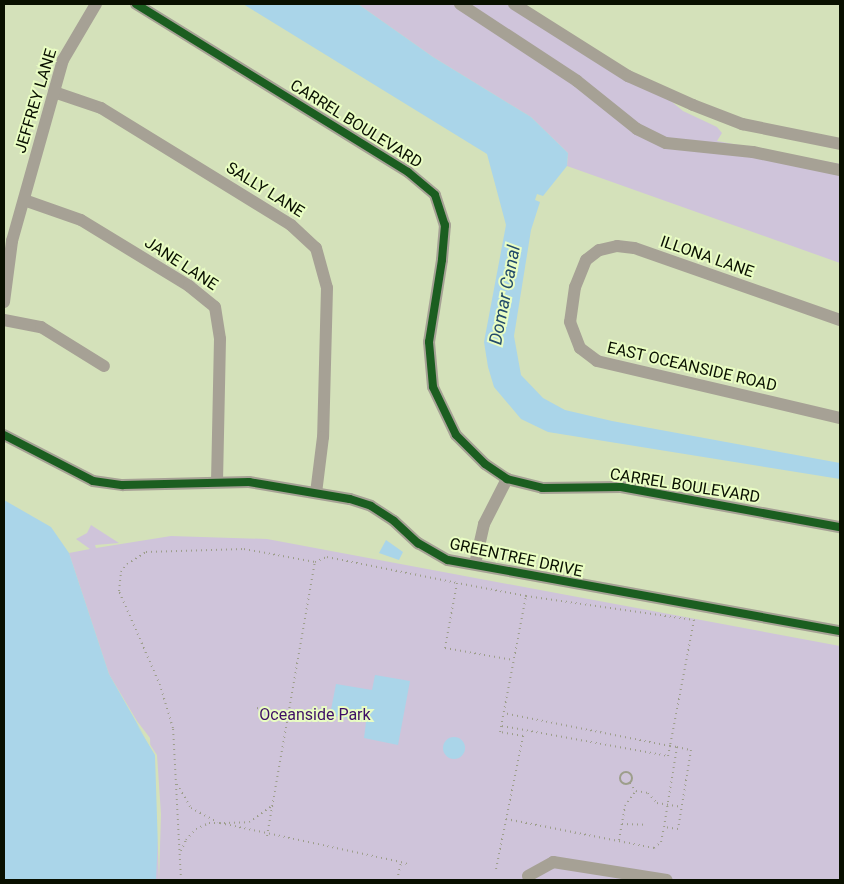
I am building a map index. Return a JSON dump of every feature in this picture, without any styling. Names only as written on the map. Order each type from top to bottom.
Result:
[{"type":"street","name":"JEFFREY LANE","points":[[4,302],[12,240],[54,92],[70,44],[96,4]]},
{"type":"street","name":"CARREL BOULEVARD","points":[[136,4],[408,172],[430,190],[440,206],[444,225],[442,260],[429,342],[433,387],[445,417],[465,446],[507,479],[553,489],[621,487],[840,527]]},
{"type":"street","points":[[460,4],[578,81],[637,129],[666,143],[753,152],[840,170]]},
{"type":"street","points":[[514,4],[628,76],[677,98],[742,124],[840,144]]},
{"type":"street","name":"SALLY LANE","points":[[54,92],[101,108],[291,225],[316,248],[327,288],[322,437],[316,493]]},
{"type":"street","name":"JANE LANE","points":[[24,200],[81,220],[189,286],[215,306],[220,339],[216,482]]},
{"type":"street","name":"ILLONA LANE","points":[[577,281],[583,265],[593,253],[612,247],[634,248],[840,320]]},
{"type":"street","name":"EAST OCEANSIDE ROAD","points":[[577,281],[570,322],[572,334],[580,348],[597,361],[840,418]]},
{"type":"street","points":[[4,320],[41,327],[104,366]]},
{"type":"street","name":"GREENTREE DRIVE","points":[[4,435],[93,481],[123,485],[249,482],[316,493],[371,506],[430,552],[448,560],[840,631]]},
{"type":"street","points":[[475,564],[484,524],[507,479]]},
{"type":"street","points":[[528,876],[553,862],[668,880]]},
{"type":"path","points":[[181,880],[170,711],[120,591],[121,572],[135,557],[146,552],[244,549],[315,561],[327,557],[526,596],[694,620],[668,756],[502,726]]},
{"type":"path","points":[[267,836],[315,561]]},
{"type":"path","points":[[457,583],[445,648],[513,660]]},
{"type":"path","points":[[496,870],[522,736],[500,732],[526,596]]},
{"type":"path","points":[[257,708],[311,718]]},
{"type":"path","points":[[504,713],[691,750],[678,829],[664,826]]},
{"type":"path","points":[[506,819],[659,847],[677,747]]},
{"type":"path","points":[[630,783],[621,782],[622,773],[631,775],[630,783],[636,791],[648,793],[657,803],[681,807]]},
{"type":"path","points":[[176,782],[191,808],[220,823],[267,836],[410,865]]},
{"type":"path","points":[[619,841],[625,806],[636,791]]},
{"type":"path","points":[[180,854],[186,840],[196,829],[209,823],[249,822],[273,805]]},
{"type":"path","points":[[622,824],[647,825]]},
{"type":"path","points":[[397,880],[401,862]]},
{"type":"green space","points":[[358,4],[509,4],[666,97],[683,111],[717,127],[722,133],[717,141],[840,164],[840,263],[567,166],[568,153],[531,117],[433,57]]},
{"type":"green space","name":"Oceanside Park","points":[[91,525],[119,543],[95,545],[96,548],[171,536],[267,539],[840,646],[840,880],[155,880],[150,738],[137,721],[109,674],[69,553],[90,549],[76,539],[87,533]]},
{"type":"water","name":"Domar Canal","points":[[243,4],[358,4],[433,57],[531,117],[568,153],[567,166],[543,196],[537,194],[535,200],[540,202],[531,230],[514,336],[521,375],[543,398],[565,410],[612,421],[840,463],[840,479],[548,432],[521,419],[494,387],[488,367],[484,342],[506,225],[487,154]]},
{"type":"water","points":[[4,500],[51,527],[69,553],[109,674],[155,755],[159,814],[156,880],[4,880]]},
{"type":"water","points":[[386,540],[403,552],[399,560],[379,553]]},
{"type":"water","points":[[375,675],[410,681],[398,745],[364,738],[366,722],[330,715],[336,684],[372,690]]},
{"type":"water","points":[[454,737],[462,740],[465,748],[462,756],[454,759],[446,756],[443,748],[446,740]]},
{"type":"pier","points":[[136,723],[157,755],[161,814],[159,880],[155,755]]},
{"type":"cycle path","points":[[136,4],[408,172],[435,195],[445,225],[442,260],[429,342],[433,387],[456,435],[485,464],[507,479],[542,488],[621,487],[840,527]]},
{"type":"cycle path","points":[[4,435],[93,481],[123,485],[249,482],[350,499],[371,506],[394,521],[418,543],[448,560],[840,631]]}]
